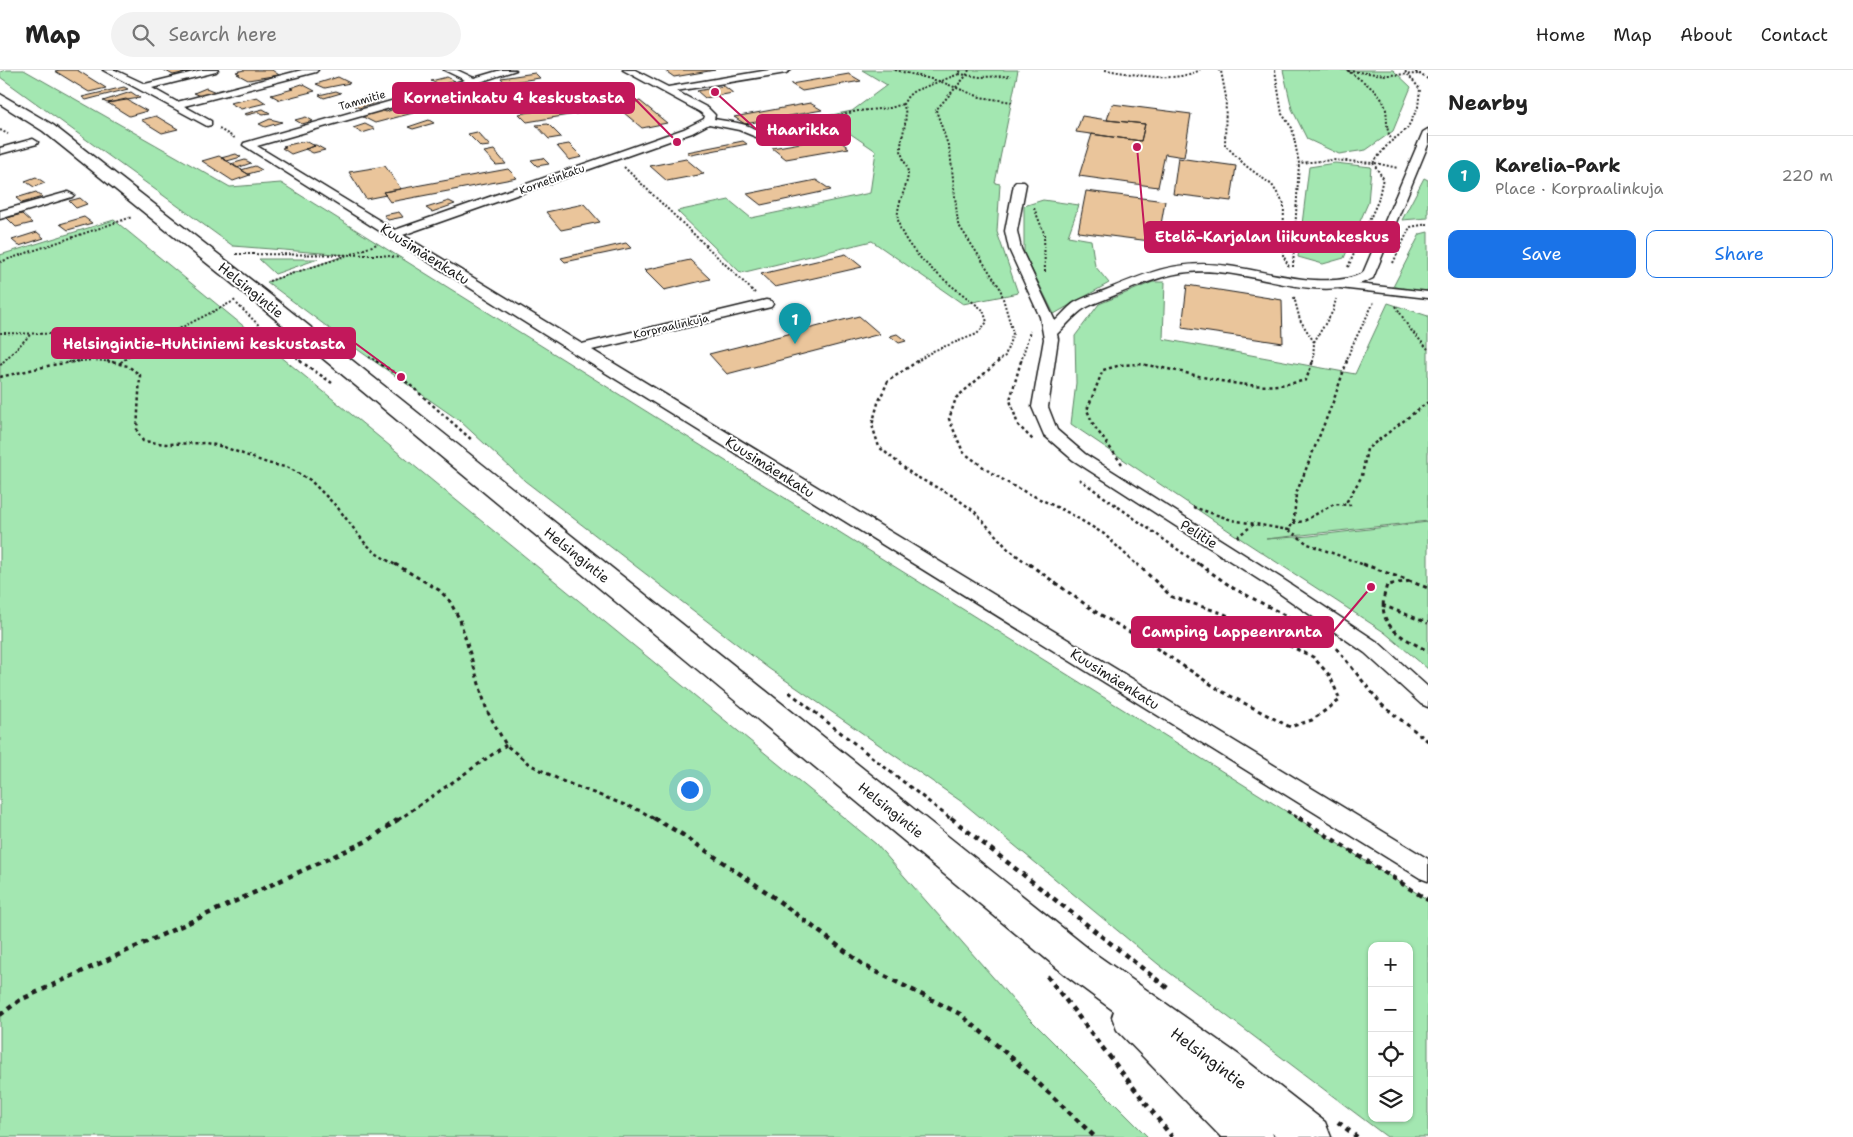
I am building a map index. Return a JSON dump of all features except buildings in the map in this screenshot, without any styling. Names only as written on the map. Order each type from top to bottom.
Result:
[{"type":"main road","name":"Helsingintie","points":[[0,98],[48,128],[257,294],[1062,968],[1253,1137]]},
{"type":"main road","name":"Helsingintie","points":[[0,110],[71,147]]},
{"type":"main road","name":"Helsingintie","points":[[1062,968],[1226,1069],[1310,1137]]},
{"type":"street","points":[[108,70],[144,87],[207,123]]},
{"type":"street","points":[[144,87],[213,70]]},
{"type":"street","points":[[175,105],[312,70]]},
{"type":"street","points":[[449,70],[474,80]]},
{"type":"street","name":"Tammitie","points":[[248,145],[511,70]]},
{"type":"street","points":[[628,70],[704,110],[710,115],[708,120],[742,127],[754,134]]},
{"type":"street","points":[[667,90],[786,70]]},
{"type":"street","name":"Kornetinkatu","points":[[394,234],[688,131],[708,120]]},
{"type":"street","points":[[1050,333],[1079,306],[1141,279],[1173,269],[1211,267],[1293,281],[1340,285],[1357,281],[1368,275],[1428,132]]},
{"type":"street","points":[[0,151],[32,142]]},
{"type":"street","name":"Kuusimäenkatu","points":[[248,145],[1428,871]]},
{"type":"street","name":"Pelitie","points":[[1020,184],[1011,231],[1015,249],[1047,317],[1051,339],[1040,407],[1050,432],[1079,457],[1275,582],[1372,648],[1428,699]]},
{"type":"street","points":[[0,215],[68,195]]},
{"type":"street","name":"Korpraalinkuja","points":[[577,349],[766,304]]},
{"type":"lane","points":[[1340,285],[1428,295]]},
{"type":"path","points":[[895,70],[939,81],[980,97],[1012,102]]},
{"type":"path","points":[[1105,70],[1154,76],[1182,77],[1194,74],[1200,70]]},
{"type":"path","points":[[1218,70],[1221,71],[1223,76],[1225,145],[1246,166],[1272,185],[1284,204],[1283,255],[1292,273],[1299,163],[1292,128],[1282,114],[1275,70]]},
{"type":"path","points":[[1346,70],[1386,75],[1419,74]]},
{"type":"path","points":[[1346,70],[1380,95],[1386,108],[1386,128],[1392,141]]},
{"type":"path","points":[[1373,163],[1392,141],[1407,129],[1418,107],[1420,88],[1404,70]]},
{"type":"path","points":[[1412,70],[1428,78]]},
{"type":"path","points":[[959,74],[980,77],[1011,76]]},
{"type":"path","points":[[754,134],[858,111],[890,108],[904,104]]},
{"type":"path","points":[[207,123],[248,145]]},
{"type":"path","points":[[0,130],[32,142]]},
{"type":"path","points":[[1299,163],[1333,160],[1373,163]]},
{"type":"path","points":[[1124,466],[1094,426],[1087,410],[1103,370],[1116,364],[1133,362],[1231,384],[1263,388],[1287,387],[1306,380],[1312,364],[1314,342],[1333,311],[1340,285],[1378,201],[1383,178],[1373,163]]},
{"type":"path","points":[[623,166],[766,304]]},
{"type":"path","points":[[0,262],[135,216],[128,210]]},
{"type":"path","points":[[1289,530],[1293,523],[1296,494],[1333,402],[1351,348],[1410,227],[1428,224]]},
{"type":"path","points":[[267,282],[377,244]]},
{"type":"path","points":[[234,254],[382,255],[400,258]]},
{"type":"path","points":[[1293,281],[1293,293],[1300,320],[1314,342]]},
{"type":"path","points":[[1380,291],[1393,301],[1409,328],[1428,349]]},
{"type":"path","points":[[227,294],[278,344],[314,372],[334,384]]},
{"type":"path","points":[[119,364],[141,348],[234,301]]},
{"type":"path","points":[[0,333],[166,336],[278,344]]},
{"type":"path","points":[[0,365],[30,334]]},
{"type":"path","points":[[0,377],[98,359],[119,364],[136,370],[140,375],[137,431],[143,441],[166,444],[206,443],[289,468],[310,480],[338,508],[364,542],[377,554],[439,590],[449,600],[460,620],[487,712],[506,746],[528,764],[562,781],[641,811],[683,835],[768,893],[865,966],[960,1014],[1012,1058],[1095,1137]]},
{"type":"path","points":[[1293,523],[1304,521],[1334,504],[1350,505],[1347,501],[1362,476],[1367,449],[1428,402]]},
{"type":"path","points":[[1187,504],[1232,520],[1289,530],[1308,544],[1428,588]]},
{"type":"path","points":[[1411,581],[1387,584],[1382,605],[1383,618],[1404,639],[1428,651]]},
{"type":"path","points":[[1382,605],[1428,623]]},
{"type":"path","points":[[0,1015],[20,1000],[369,840],[506,746]]},
{"type":"path","points":[[1062,968],[1172,1137]]},
{"type":"green space","points":[[6,70],[24,70],[230,187],[281,183],[1428,900],[1428,1137],[1387,1137],[1158,964],[962,802],[768,668],[525,481],[460,421],[361,352],[267,282],[347,255],[233,246],[0,77],[0,72]]},
{"type":"green space","points":[[862,70],[1018,70],[995,183],[1000,184],[997,232],[1018,293],[963,304],[872,241],[741,273],[677,211],[729,200],[751,218],[870,193],[876,151],[836,124],[770,136],[759,129],[852,111],[887,85]]},
{"type":"green space","points":[[1283,70],[1393,70],[1411,87],[1393,131],[1366,150],[1339,154],[1307,139],[1292,109]]},
{"type":"green space","points":[[1335,163],[1371,167],[1368,203],[1344,258],[1323,264],[1298,257],[1309,167]]},
{"type":"green space","points":[[1424,178],[1428,180],[1428,218],[1402,220]]},
{"type":"green space","points":[[1043,200],[1079,205],[1068,236],[1091,240],[1095,266],[1109,283],[1054,314],[1024,254],[1024,206]]},
{"type":"green space","points":[[114,220],[876,844],[1027,1016],[1148,1137],[0,1137],[0,255]]},
{"type":"green space","points":[[1428,232],[1428,290],[1393,287],[1420,234]]},
{"type":"green space","points":[[259,259],[318,259],[275,274]]},
{"type":"green space","points":[[1153,282],[1165,282],[1163,339],[1355,374],[1388,303],[1428,316],[1428,521],[1266,539],[1310,536],[1428,522],[1428,669],[1384,632],[1244,541],[1071,424],[1076,383],[1075,336],[1099,304]]},
{"type":"place","name":"Haarikka","points":[[715,92]]},
{"type":"place","name":"Kornetinkatu 4 keskustasta","points":[[677,142]]},
{"type":"place","name":"Etelä-Karjalan liikuntakeskus","points":[[1137,147]]},
{"type":"place","name":"Karelia-Park","points":[[795,344]]},
{"type":"place","name":"Helsingintie-Huhtiniemi keskustasta","points":[[401,377]]},
{"type":"place","name":"Camping Lappeenranta","points":[[1371,587]]}]
